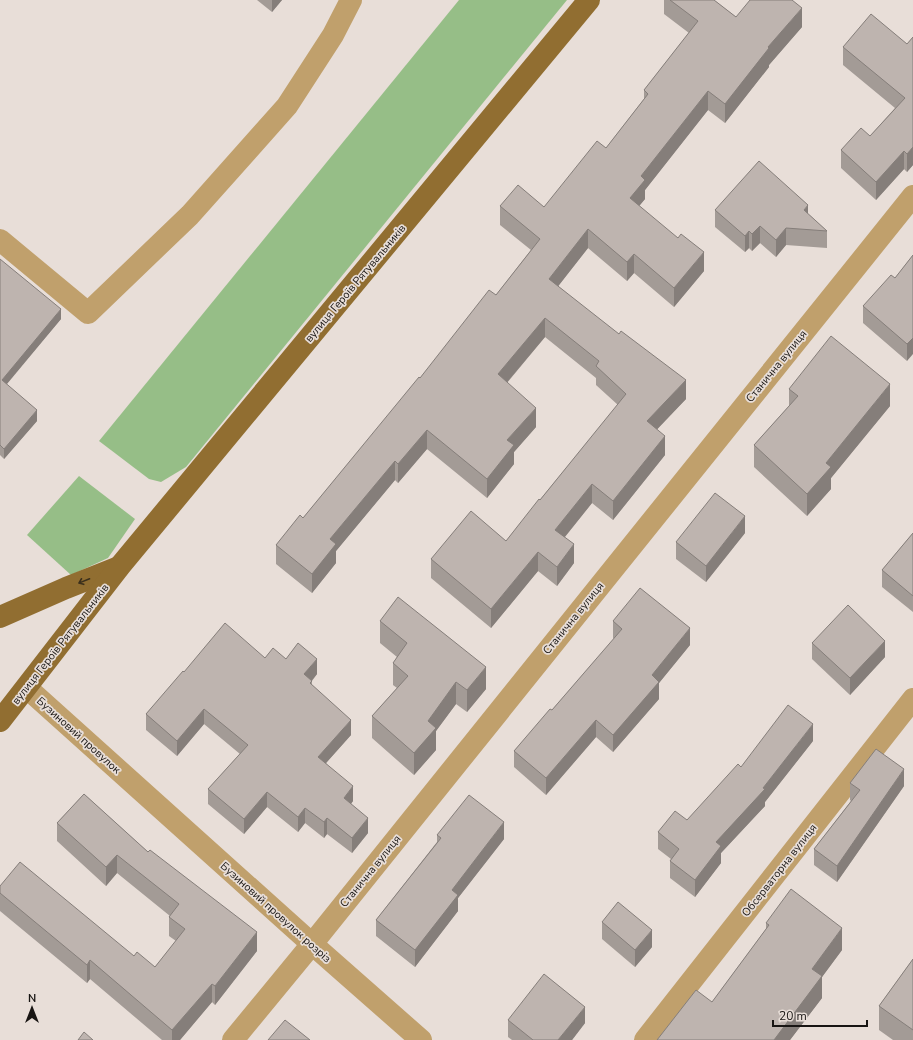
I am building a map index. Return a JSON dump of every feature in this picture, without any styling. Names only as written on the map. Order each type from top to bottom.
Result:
[{"type":"main road","name":"вулиця Героїв Рятувальників","points":[[0,721],[120,566],[589,0]]},
{"type":"main road","name":"вулиця Героїв Рятувальників","points":[[0,617],[120,566]]},
{"type":"street","points":[[0,240],[88,313],[190,215],[287,106],[333,35],[351,0]]},
{"type":"street","name":"Станична вулиця","points":[[233,1040],[312,944],[913,196]]},
{"type":"street","name":"Бузиновий провулок","points":[[27,688],[132,782]]},
{"type":"street","name":"Обсерваторна вулиця","points":[[645,1040],[913,699]]},
{"type":"street","name":"Бузиновий провулок розріз","points":[[132,782],[421,1040]]},
{"type":"green space","points":[[459,0],[567,0],[186,467],[161,482],[149,479],[99,441]]},
{"type":"green space","points":[[79,476],[135,519],[108,558],[71,575],[27,535]]},
{"type":"building","points":[[670,0],[714,0],[736,17],[750,0],[792,0],[802,8],[768,47],[769,48],[725,104],[708,91],[641,176],[645,180],[630,198],[678,238],[681,234],[704,252],[674,288],[634,254],[627,262],[588,229],[549,279],[619,334],[621,331],[686,380],[647,421],[665,436],[613,501],[592,484],[555,530],[574,544],[557,567],[538,552],[491,609],[431,559],[471,511],[506,541],[626,394],[596,366],[599,361],[545,318],[498,374],[536,408],[507,440],[514,445],[487,479],[427,430],[398,464],[395,461],[330,539],[336,544],[312,574],[276,545],[300,515],[303,518],[419,377],[420,378],[489,290],[496,295],[540,239],[500,206],[518,185],[544,207],[597,141],[606,148],[648,94],[644,90],[698,21]]},
{"type":"building","points":[[871,14],[907,44],[913,37],[913,147],[907,154],[904,151],[876,182],[841,150],[861,128],[870,136],[905,98],[843,47]]},
{"type":"building","points":[[759,161],[808,205],[804,210],[827,231],[786,228],[776,240],[760,226],[752,234],[749,231],[745,236],[715,210]]},
{"type":"building","points":[[913,255],[913,338],[907,344],[863,306],[891,275],[895,278]]},
{"type":"building","points":[[0,259],[61,309],[2,380],[37,410],[4,449],[0,445]]},
{"type":"building","points":[[831,336],[890,384],[826,463],[831,467],[807,494],[754,445],[798,396],[789,389]]},
{"type":"building","points":[[715,493],[745,516],[706,566],[676,542]]},
{"type":"building","points":[[913,533],[913,596],[882,570]]},
{"type":"building","points":[[640,588],[690,628],[652,675],[659,682],[613,735],[596,720],[546,778],[514,751],[550,709],[552,710],[622,629],[613,621]]},
{"type":"building","points":[[398,597],[486,667],[467,690],[456,682],[428,721],[436,728],[414,753],[372,716],[408,676],[393,663],[407,643],[380,621]]},
{"type":"building","points":[[848,605],[885,641],[850,678],[812,643]]},
{"type":"building","points":[[225,623],[265,658],[273,648],[286,659],[298,643],[317,659],[304,674],[312,681],[310,683],[351,720],[318,757],[353,786],[344,798],[368,818],[352,838],[327,818],[324,822],[305,808],[298,817],[267,792],[244,819],[208,789],[248,745],[204,709],[177,741],[146,714]]},
{"type":"building","points":[[788,705],[813,724],[763,788],[765,789],[716,842],[721,846],[695,880],[670,861],[679,849],[658,832],[675,811],[687,820],[738,764],[741,767]]},
{"type":"building","points":[[876,749],[904,769],[837,866],[814,849],[860,790],[850,783]]},
{"type":"building","points":[[84,794],[148,852],[150,850],[257,932],[215,986],[212,984],[172,1030],[90,960],[87,965],[0,893],[0,886],[20,862],[134,956],[137,952],[155,967],[185,929],[169,917],[179,904],[117,855],[106,867],[57,823]]},
{"type":"building","points":[[469,795],[504,822],[452,890],[458,895],[415,950],[376,920],[441,838],[437,835]]},
{"type":"building","points":[[791,889],[842,928],[812,969],[822,976],[774,1040],[657,1040],[696,990],[712,1002],[769,925],[766,923]]},
{"type":"building","points":[[618,902],[652,930],[635,950],[602,922]]},
{"type":"building","points":[[913,959],[913,1030],[879,1006]]},
{"type":"building","points":[[544,974],[585,1007],[558,1040],[533,1040],[508,1020]]},
{"type":"building","points":[[285,1020],[310,1040],[268,1040]]},
{"type":"building","points":[[84,1032],[93,1040],[78,1040]]}]
